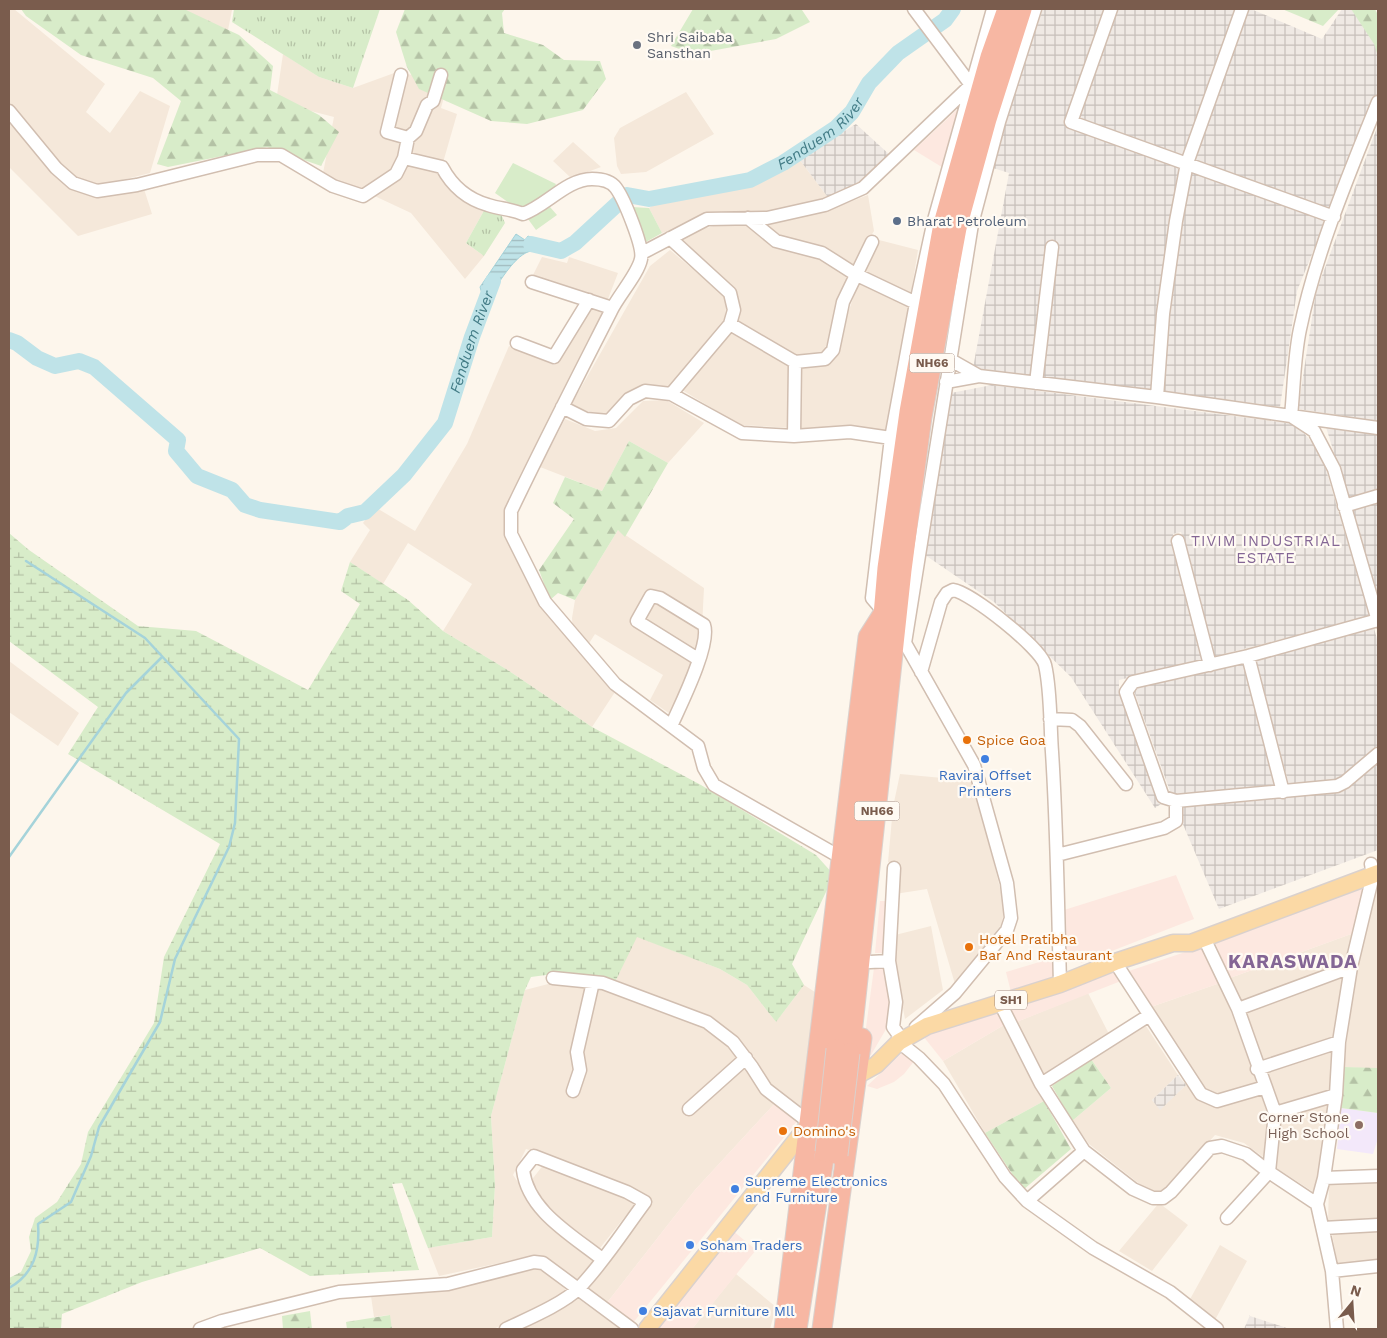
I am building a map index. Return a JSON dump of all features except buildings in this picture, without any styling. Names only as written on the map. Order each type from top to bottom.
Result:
[{"type":"highway","name":"NH66","points":[[891,610],[887,568],[909,412],[951,177],[1007,9]]},
{"type":"highway","name":"NH66","points":[[812,1329],[891,610],[922,418],[957,228],[993,120],[1022,9]]},
{"type":"highway","points":[[784,1329],[868,637],[891,610],[905,643],[858,1075],[822,1329]]},
{"type":"highway","points":[[816,1069],[858,1075]]},
{"type":"highway","points":[[810,1123],[850,1129]]},
{"type":"highway","name":"NH66","points":[[797,1329],[832,1154]]},
{"type":"main road","name":"SH1","points":[[858,1075],[876,1065],[899,1042],[928,1026],[1060,984],[1115,962],[1173,943],[1191,942],[1204,938],[1375,868]]},
{"type":"main road","name":"SH1","points":[[1173,943],[1188,932],[1375,868]]},
{"type":"main road","points":[[647,1329],[810,1123]]},
{"type":"street","points":[[891,610],[872,598],[891,438],[916,303],[934,220],[951,177],[971,85],[993,9]]},
{"type":"street","points":[[899,1042],[955,993],[1007,930],[1011,918],[1007,884],[974,765],[905,643],[949,359],[972,224],[993,120],[1035,9]]},
{"type":"street","points":[[1111,9],[1071,122],[1334,217]]},
{"type":"street","points":[[1157,397],[1163,314],[1176,221],[1187,163],[1242,9]]},
{"type":"street","points":[[917,12],[971,85]]},
{"type":"street","points":[[401,75],[387,132],[408,138]]},
{"type":"street","points":[[9,110],[18,125],[56,168],[73,183],[97,191],[136,185],[257,156],[281,155],[333,186],[363,196],[396,174],[404,158],[408,138],[416,131],[427,105],[433,101],[441,75]]},
{"type":"street","points":[[642,253],[707,219],[767,218],[825,205],[863,188],[971,85]]},
{"type":"street","points":[[1291,416],[1300,330],[1334,217],[1378,102]]},
{"type":"street","points":[[404,158],[442,168],[449,180],[459,191],[486,205],[523,214],[536,210],[562,190],[591,179],[608,181],[616,188],[628,213],[642,253],[641,261],[612,308],[511,511],[511,534],[545,602],[615,684],[672,724],[698,746],[704,768],[714,785],[840,857]]},
{"type":"street","points":[[748,218],[776,241],[822,253],[855,274],[916,303]]},
{"type":"street","points":[[670,238],[730,294],[734,310],[730,324],[671,394]]},
{"type":"street","points":[[730,324],[794,362],[825,359],[833,350],[843,302],[872,242]]},
{"type":"street","points":[[1036,383],[1052,247]]},
{"type":"street","points":[[532,282],[612,308]]},
{"type":"street","points":[[517,343],[554,357],[589,300]]},
{"type":"street","points":[[949,359],[979,376]]},
{"type":"street","points":[[794,362],[794,436]]},
{"type":"street","points":[[946,382],[979,376],[1157,397],[1378,428]]},
{"type":"street","points":[[562,407],[586,420],[609,421],[629,400],[645,391],[671,394],[742,433],[794,436],[850,432],[891,438]]},
{"type":"street","points":[[1291,416],[1314,431],[1334,470],[1378,620],[1248,656],[1133,682],[1126,692],[1163,797],[1176,801],[1337,786],[1345,782],[1378,754]]},
{"type":"street","points":[[1344,506],[1378,496]]},
{"type":"street","points":[[1178,541],[1210,665]]},
{"type":"street","points":[[921,672],[941,602],[947,593],[953,590],[960,591],[986,608],[1019,635],[1045,663],[1057,855],[1060,984]]},
{"type":"street","points":[[672,724],[690,685],[698,660],[706,632],[704,625],[660,598],[651,596],[637,621],[698,660]]},
{"type":"street","points":[[1248,656],[1283,792]]},
{"type":"street","points":[[1050,719],[1072,720],[1080,726],[1126,784]]},
{"type":"street","points":[[1057,855],[1164,828],[1176,821],[1176,801]]},
{"type":"street","points":[[894,868],[889,962],[896,1002],[893,1027],[898,1034],[899,1042],[919,1058],[944,1084],[1005,1177],[1027,1201],[1093,1248],[1170,1292],[1217,1329]]},
{"type":"street","points":[[1337,1329],[1332,1271],[1317,1204],[1324,1178],[1336,1095],[1339,1042],[1351,967],[1375,868]]},
{"type":"street","points":[[1204,938],[1238,1009],[1257,1068],[1275,1113],[1269,1172],[1228,1218]]},
{"type":"street","points":[[870,962],[889,962]]},
{"type":"street","points":[[1115,962],[1148,1016],[1201,1094],[1217,1101],[1265,1087]]},
{"type":"street","points":[[1238,1009],[1351,967]]},
{"type":"street","points":[[553,978],[603,983],[707,1022],[733,1042],[766,1089],[810,1123]]},
{"type":"street","points":[[573,1091],[580,1070],[577,1052],[593,982]]},
{"type":"street","points":[[1000,1003],[1042,1084],[1084,1151],[1133,1189],[1153,1198],[1163,1198],[1171,1192],[1210,1148],[1222,1146],[1246,1154],[1317,1204]]},
{"type":"street","points":[[1042,1084],[1148,1016]]},
{"type":"street","points":[[1257,1068],[1339,1042]]},
{"type":"street","points":[[689,1109],[746,1058]]},
{"type":"street","points":[[1275,1113],[1336,1095]]},
{"type":"street","points":[[1027,1201],[1084,1151]]},
{"type":"street","points":[[506,1329],[537,1315],[578,1289],[602,1259],[645,1202],[627,1192],[534,1156],[522,1170],[524,1185],[546,1214],[602,1259]]},
{"type":"street","points":[[1324,1178],[1378,1176]]},
{"type":"street","points":[[1323,1228],[1378,1224]]},
{"type":"street","points":[[200,1329],[231,1319],[339,1292],[448,1284],[534,1262],[544,1263],[632,1329]]},
{"type":"street","points":[[1332,1271],[1378,1266]]},
{"type":"shaded area","points":[[9,9],[14,9],[105,84],[86,112],[110,133],[140,91],[170,106],[150,173],[98,186],[80,182],[51,157],[9,105]]},
{"type":"shaded area","points":[[179,9],[232,10],[228,30]]},
{"type":"shaded area","points":[[1043,9],[1251,9],[1322,39],[1342,9],[1351,9],[1378,44],[1378,92],[1297,291],[1280,407],[973,368],[1009,173],[993,168],[1013,95]]},
{"type":"shaded area","points":[[283,54],[319,77],[353,88],[397,72],[448,82],[441,108],[457,114],[440,173],[486,207],[466,243],[484,256],[465,279],[411,213],[366,192],[347,186],[323,173],[334,117],[276,102]]},
{"type":"shaded area","points":[[686,92],[714,134],[646,172],[621,174],[617,166],[614,138],[620,128]]},
{"type":"shaded area","points":[[961,106],[945,169],[914,150]]},
{"type":"shaded area","points":[[9,119],[60,180],[93,197],[144,189],[152,214],[78,236],[9,167]]},
{"type":"shaded area","points":[[856,124],[891,156],[864,181],[830,200],[799,159]]},
{"type":"shaded area","points":[[1378,125],[1378,421],[1298,409],[1316,292]]},
{"type":"shaded area","points":[[573,142],[601,167],[571,178],[553,161]]},
{"type":"shaded area","points":[[799,159],[830,200],[780,211],[707,218],[662,233],[649,208],[667,196],[753,184]]},
{"type":"shaded area","points":[[868,195],[874,231],[859,255],[823,354],[793,357],[736,321],[739,313],[678,240],[695,231],[725,223],[826,211]]},
{"type":"shaded area","points":[[879,240],[918,250],[896,386],[885,433],[740,425],[682,390],[731,331],[761,349],[827,361],[836,348],[859,281]]},
{"type":"shaded area","points":[[670,250],[727,298],[725,318],[669,387],[642,384],[604,415],[570,407],[650,266]]},
{"type":"shaded area","points":[[542,257],[567,263],[569,257],[618,273],[608,299],[533,275]]},
{"type":"shaded area","points":[[590,304],[605,310],[505,515],[506,534],[543,610],[615,692],[592,727],[506,669],[443,631],[472,584],[408,543],[383,584],[350,562],[370,530],[363,523],[375,507],[415,531],[467,444],[509,346],[554,365]]},
{"type":"shaded area","points":[[992,385],[1296,424],[1321,453],[1370,617],[1212,657],[1181,532],[1173,534],[1203,660],[1119,680],[1119,689],[1161,804],[1155,808],[1071,677],[994,602],[925,555],[951,393]]},
{"type":"shaded area","points":[[666,400],[704,423],[668,463],[629,441],[602,491],[540,467],[565,419],[595,431],[616,428],[643,401]]},
{"type":"shaded area","points":[[1326,427],[1378,434],[1378,596]]},
{"type":"shaded area","points":[[618,530],[704,588],[702,627],[693,666],[673,716],[650,700],[663,675],[595,634],[588,645],[573,630],[572,618],[575,600]]},
{"type":"shaded area","points":[[1374,628],[1378,643],[1378,746],[1337,781],[1289,785],[1255,658]]},
{"type":"shaded area","points":[[9,661],[79,713],[58,746],[9,712]]},
{"type":"shaded area","points":[[1244,661],[1277,786],[1171,794],[1133,688]]},
{"type":"shaded area","points":[[1378,762],[1378,850],[1219,909],[1182,822],[1183,807],[1346,789]]},
{"type":"shaded area","points":[[900,774],[974,781],[1005,909],[1001,925],[955,984],[927,889],[895,894],[897,862],[888,862],[893,807]]},
{"type":"shaded area","points":[[1176,875],[1194,919],[1081,963],[1078,953],[1065,955],[1064,910]]},
{"type":"shaded area","points":[[1367,884],[1354,933],[1230,978],[1215,943]]},
{"type":"shaded area","points":[[1378,884],[1378,1069],[1344,1067],[1352,994],[1376,885]]},
{"type":"shaded area","points":[[880,901],[887,901],[888,953],[875,953]]},
{"type":"shaded area","points":[[931,926],[943,990],[905,1019],[894,960],[895,935]]},
{"type":"shaded area","points":[[1354,933],[1345,966],[1240,1002],[1230,978]]},
{"type":"shaded area","points":[[636,936],[720,969],[747,985],[776,1022],[804,985],[818,994],[803,1116],[766,1083],[740,1042],[716,1020],[616,980]]},
{"type":"shaded area","points":[[1203,946],[1220,983],[1148,1008],[1126,972]]},
{"type":"shaded area","points":[[1053,958],[1057,978],[1011,992],[1006,972]]},
{"type":"shaded area","points":[[874,968],[889,968],[891,1002],[889,1024],[871,1055],[865,1055],[863,1050]]},
{"type":"shaded area","points":[[1115,970],[1121,981],[1014,1023],[1009,1009]]},
{"type":"shaded area","points":[[1342,978],[1334,1039],[1263,1061],[1244,1013]]},
{"type":"shaded area","points":[[552,983],[605,987],[708,1028],[734,1050],[777,1101],[695,1190],[606,1304],[585,1288],[653,1203],[563,1160],[526,1149],[513,1175],[541,1215],[595,1259],[576,1283],[536,1255],[439,1276],[428,1248],[492,1237],[495,1185],[491,1116],[525,990]]},
{"type":"shaded area","points":[[1220,983],[1258,1084],[1220,1098],[1203,1091],[1148,1008]]},
{"type":"shaded area","points":[[1088,993],[1109,1034],[1042,1077],[1014,1023]]},
{"type":"shaded area","points":[[997,1012],[1004,1025],[943,1061],[923,1036]]},
{"type":"shaded area","points":[[1144,1023],[1178,1075],[1152,1100],[1160,1109],[1186,1085],[1204,1099],[1261,1094],[1268,1116],[1266,1159],[1244,1143],[1215,1135],[1164,1192],[1147,1190],[1089,1144],[1072,1121],[1111,1088],[1091,1059]]},
{"type":"shaded area","points":[[1004,1025],[1044,1101],[985,1133],[943,1061]]},
{"type":"shaded area","points":[[1333,1051],[1332,1092],[1277,1108],[1267,1073]]},
{"type":"shaded area","points":[[903,1052],[915,1060],[904,1074],[894,1082],[877,1089],[867,1086]]},
{"type":"shaded area","points":[[1178,1075],[1186,1085],[1160,1110],[1152,1100]]},
{"type":"shaded area","points":[[777,1101],[798,1120],[632,1324],[606,1304],[695,1190]]},
{"type":"shaded area","points":[[1331,1102],[1315,1193],[1275,1167],[1280,1118]]},
{"type":"shaded area","name":"Corner Stone High School","points":[[1341,1108],[1378,1113],[1378,1138],[1373,1154],[1337,1149]]},
{"type":"shaded area","points":[[544,1164],[618,1193],[635,1204],[600,1248],[548,1209],[530,1182]]},
{"type":"shaded area","points":[[1378,1180],[1378,1219],[1328,1222],[1329,1183]]},
{"type":"shaded area","points":[[1159,1203],[1188,1225],[1152,1271],[1119,1251]]},
{"type":"shaded area","points":[[1378,1229],[1378,1262],[1338,1266],[1332,1234]]},
{"type":"shaded area","points":[[732,1230],[756,1250],[692,1329],[656,1329]]},
{"type":"shaded area","points":[[1220,1245],[1247,1261],[1215,1320],[1189,1301]]},
{"type":"shaded area","points":[[531,1266],[542,1268],[566,1290],[531,1314],[493,1329],[392,1329],[389,1315],[374,1317],[371,1296],[448,1289]]},
{"type":"shaded area","points":[[736,1274],[776,1307],[770,1329],[692,1329]]},
{"type":"shaded area","points":[[576,1297],[620,1329],[515,1329]]},
{"type":"shaded area","points":[[1250,1316],[1290,1329],[1244,1329]]},
{"type":"green space","points":[[21,9],[184,9],[239,35],[273,66],[270,90],[319,115],[339,132],[321,166],[267,147],[168,167],[157,164],[181,101],[153,78],[81,55],[26,16]]},
{"type":"green space","points":[[234,9],[380,9],[353,88],[319,77],[232,22]]},
{"type":"green space","points":[[405,9],[505,9],[502,13],[504,33],[543,45],[564,60],[600,61],[606,79],[583,110],[527,124],[491,121],[419,89],[407,67],[396,32]]},
{"type":"green space","points":[[693,9],[797,9],[802,10],[810,22],[776,39],[694,54],[671,46]]},
{"type":"green space","points":[[1282,9],[1339,9],[1323,26]]},
{"type":"green space","points":[[1351,9],[1375,9],[1378,15],[1378,56],[1374,44]]},
{"type":"green space","points":[[513,163],[556,184],[553,190],[526,209],[512,205],[495,193]]},
{"type":"green space","points":[[486,207],[501,214],[505,223],[484,256],[466,243]]},
{"type":"green space","points":[[550,207],[557,215],[536,230],[528,219]]},
{"type":"green space","points":[[632,207],[649,208],[662,233],[644,243]]},
{"type":"green space","points":[[629,441],[668,463],[625,537],[618,530],[575,600],[558,593],[550,600],[539,570],[574,519],[553,503],[565,477],[602,491]]},
{"type":"green space","points":[[9,533],[29,550],[138,626],[196,631],[308,690],[360,604],[341,591],[350,562],[408,600],[443,631],[506,669],[592,727],[701,785],[816,855],[834,875],[792,964],[804,985],[776,1022],[747,985],[720,969],[637,937],[616,980],[561,973],[531,977],[525,990],[491,1116],[495,1185],[492,1237],[428,1248],[402,1183],[392,1184],[419,1270],[310,1276],[260,1248],[142,1282],[62,1314],[61,1329],[9,1329],[9,1278],[21,1272],[31,1251],[29,1237],[35,1218],[57,1202],[81,1164],[88,1132],[154,1023],[164,957],[220,844],[68,754],[98,707],[9,641]]},
{"type":"green space","points":[[1091,1059],[1111,1088],[1072,1121],[1052,1086]]},
{"type":"green space","points":[[1344,1067],[1378,1068],[1378,1113],[1341,1108]]},
{"type":"green space","points":[[1044,1101],[1071,1149],[1023,1190],[985,1133]]},
{"type":"green space","points":[[310,1311],[312,1329],[283,1329],[282,1316]]},
{"type":"green space","points":[[390,1315],[392,1329],[347,1329],[346,1322]]},
{"type":"water","points":[[516,234],[525,240],[528,236],[559,254],[535,251],[526,253],[513,264],[488,300],[484,301],[480,287]]},
{"type":"waterway","name":"Fenduem River","points":[[531,244],[561,251],[575,243],[627,195],[649,199],[750,180],[783,163],[836,128],[852,112],[869,83],[898,53],[945,20],[953,9]]},
{"type":"waterway","name":"Fenduem River","points":[[9,340],[17,343],[37,358],[55,366],[79,361],[94,367],[178,440],[176,451],[197,476],[232,490],[245,505],[260,510],[340,522],[348,516],[365,512],[404,475],[445,423],[472,337],[493,281]]},
{"type":"waterway","points":[[9,1288],[24,1276],[34,1261],[38,1243],[38,1224],[71,1202],[91,1156],[99,1127],[160,1022],[175,959],[229,847],[235,823],[239,739],[145,638],[26,561]]},
{"type":"waterway","points":[[9,857],[126,693],[162,657]]},
{"type":"place","name":"Shri Saibaba Sansthan","points":[[637,45]]},
{"type":"place","name":"Bharat Petroleum","points":[[897,221]]},
{"type":"place","name":"Spice Goa","points":[[967,740]]},
{"type":"place","name":"Raviraj Offset Printers","points":[[985,759]]},
{"type":"place","name":"Hotel Pratibha Bar And Restaurant","points":[[969,947]]},
{"type":"place","name":"Corner Stone High School","points":[[1359,1125]]},
{"type":"place","name":"Domino's","points":[[783,1131]]},
{"type":"place","name":"Supreme Electronics and Furniture","points":[[735,1189]]},
{"type":"place","name":"Soham Traders","points":[[690,1245]]},
{"type":"place","name":"Sajavat Furniture Mll","points":[[643,1311]]},
{"type":"district","name":"TIVIM INDUSTRIAL ESTATE","points":[[1266,550]]},
{"type":"district","name":"KARASWADA","points":[[1293,961]]}]
